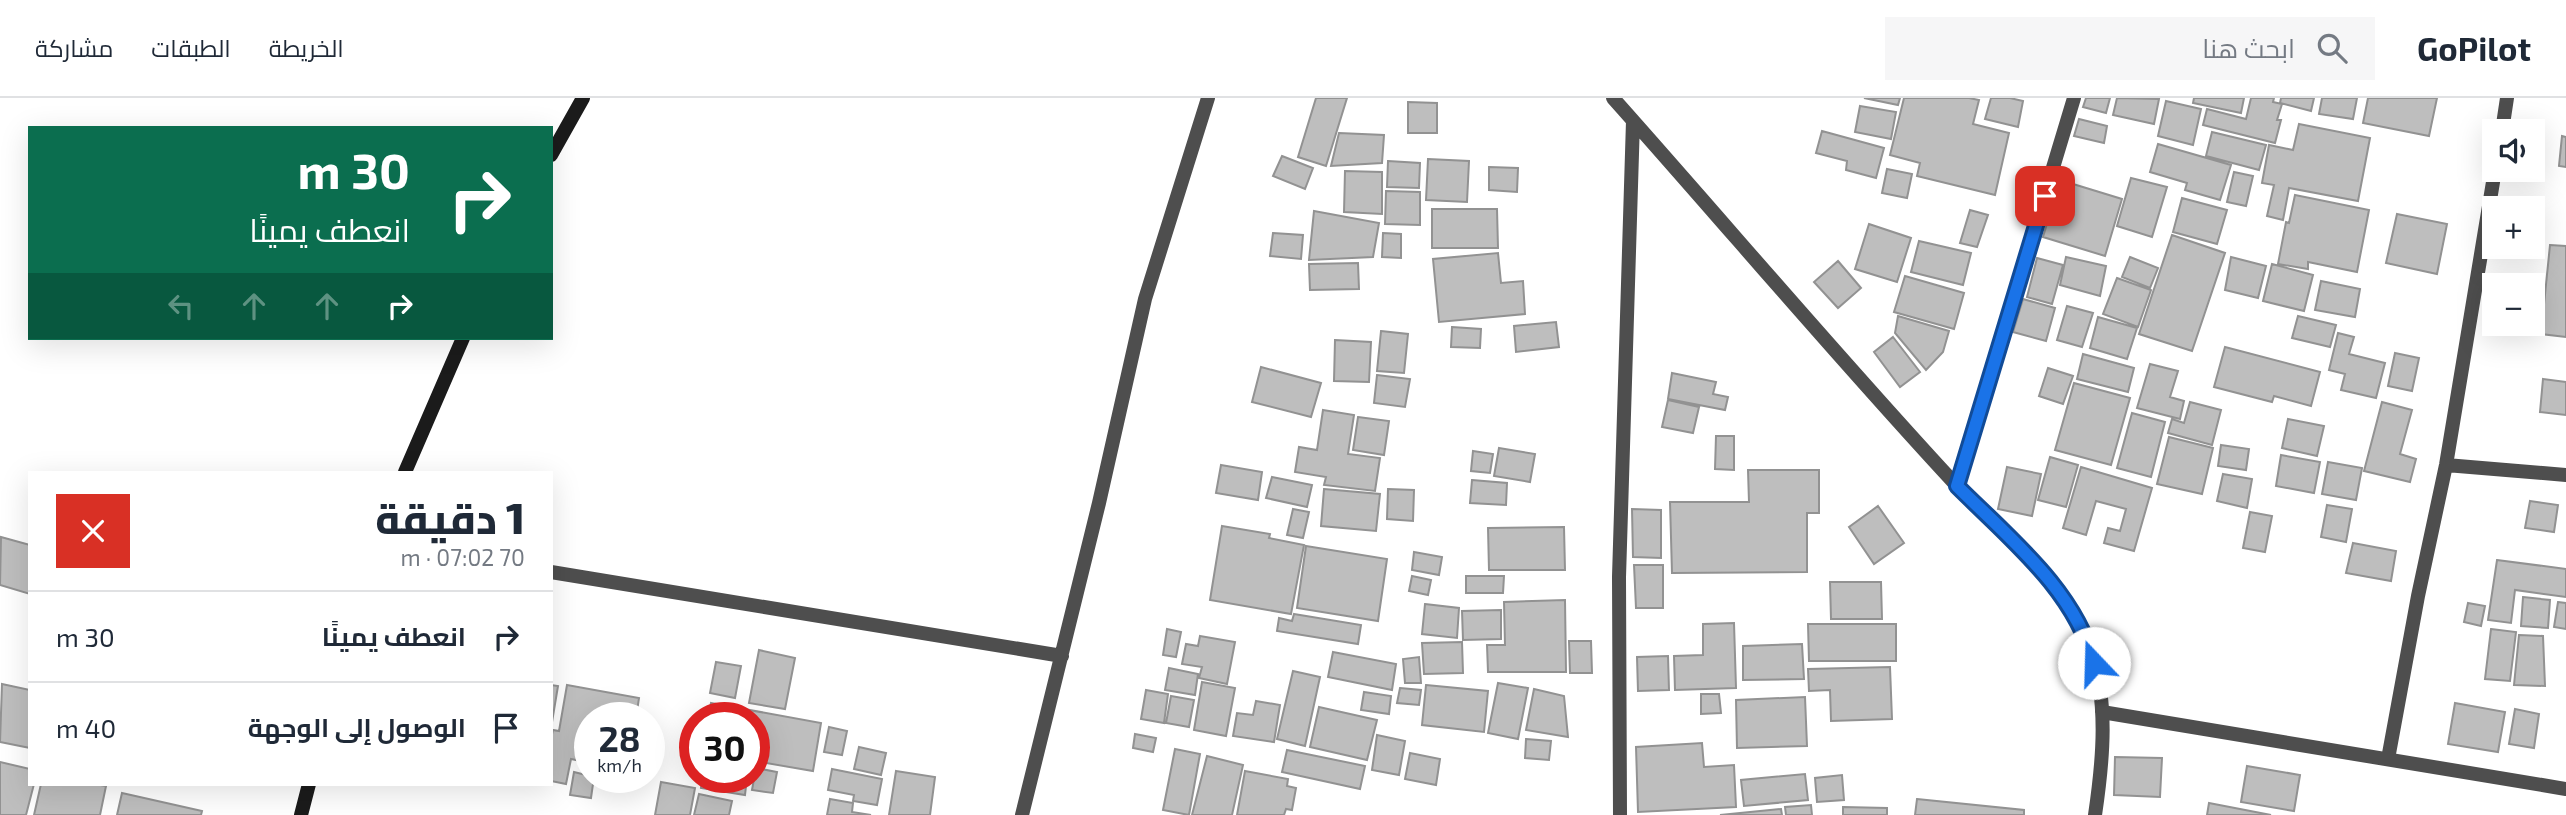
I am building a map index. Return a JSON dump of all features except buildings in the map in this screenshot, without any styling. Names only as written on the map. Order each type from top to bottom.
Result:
[{"type":"main road","points":[[553,151],[583,98]]},
{"type":"main road","points":[[405,471],[462,340]]},
{"type":"main road","points":[[300,815],[308,786]]},
{"type":"street","points":[[1022,815],[1145,299],[1208,98]]},
{"type":"street","points":[[1613,98],[1957,486],[2036,565],[2067,604],[2089,647],[2098,680],[2102,712],[2102,749],[2095,815]]},
{"type":"street","points":[[1957,486],[2074,98]]},
{"type":"street","points":[[2504,119],[2507,98]]},
{"type":"street","points":[[1620,815],[1619,577],[1633,121]]},
{"type":"street","points":[[2388,759],[2418,596],[2446,465],[2493,182]]},
{"type":"street","points":[[2446,465],[2566,475]]},
{"type":"street","points":[[553,572],[1062,656]]},
{"type":"street","points":[[2102,712],[2566,789]]},
{"type":"route","points":[[2045,196],[1957,486],[2036,565],[2067,604],[2089,647],[2094,663]]}]
